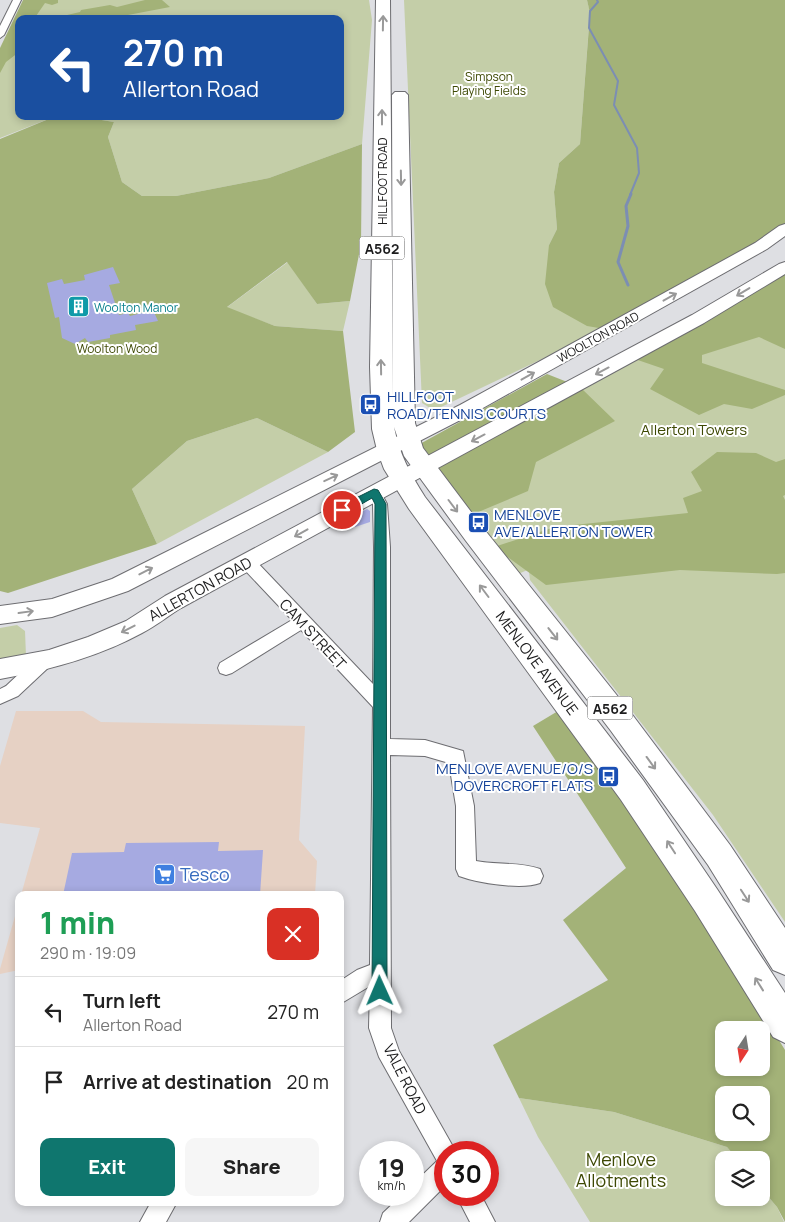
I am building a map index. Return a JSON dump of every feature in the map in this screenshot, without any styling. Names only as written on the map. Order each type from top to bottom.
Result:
[{"type":"highway","name":"HILLFOOT ROAD","points":[[383,0],[381,367],[383,429],[388,450],[414,482]]},
{"type":"highway","name":"HILLFOOT ROAD","points":[[398,42],[404,423],[408,440]]},
{"type":"highway","name":"MENLOVE AVENUE","points":[[408,440],[412,450],[414,482],[632,790],[706,900],[785,1025]]},
{"type":"highway","name":"MENLOVE AVENUE","points":[[414,482],[621,722],[719,855],[785,958]]},
{"type":"main road","name":"WOOLTON ROAD","points":[[388,450],[761,246],[785,229]]},
{"type":"main road","points":[[374,492],[406,497],[414,482],[785,267]]},
{"type":"main road","points":[[404,406],[418,418],[444,421]]},
{"type":"main road","points":[[0,615],[52,608],[120,585],[310,487],[388,450]]},
{"type":"main road","name":"ALLERTON ROAD","points":[[43,662],[84,649],[129,630],[173,602],[374,492],[414,482]]},
{"type":"main road","points":[[0,669],[43,662]]},
{"type":"street","points":[[1,30],[17,0]]},
{"type":"street","name":"VALE ROAD","points":[[374,492],[380,504],[380,1028],[390,1056],[438,1141]]},
{"type":"street","name":"CAM STREET","points":[[247,562],[381,704]]},
{"type":"street","points":[[226,668],[302,622]]},
{"type":"street","name":"ALLERTON ROAD","points":[[0,697],[12,691],[43,662]]},
{"type":"street","points":[[381,747],[425,748],[457,757],[464,806],[466,869],[493,874],[533,876]]},
{"type":"street","points":[[344,990],[364,977],[379,972]]},
{"type":"street","points":[[392,1222],[434,1180]]},
{"type":"street","points":[[152,1222],[162,1206]]},
{"type":"street","points":[[474,1206],[483,1222]]},
{"type":"shaded area","points":[[16,711],[83,711],[101,722],[305,726],[299,840],[317,861],[315,891],[22,891],[40,828],[0,823],[0,766]]},
{"type":"shaded area","points":[[15,916],[15,971],[0,974]]},
{"type":"green space","points":[[23,0],[58,0],[58,3],[52,5],[45,3],[37,15],[16,15]]},
{"type":"green space","points":[[24,0],[369,0],[372,20],[362,144],[269,178],[176,196],[142,196],[122,182],[108,137],[114,122],[102,120],[344,120],[344,15],[17,15]]},
{"type":"green space","points":[[145,0],[162,0],[170,7],[128,15],[67,15],[80,12],[81,10],[110,5],[117,7]]},
{"type":"green space","name":"Simpson Playing Fields","points":[[404,0],[587,0],[590,12],[580,144],[559,163],[554,192],[557,229],[549,245],[605,329],[439,408],[430,408],[422,403]]},
{"type":"green space","points":[[587,0],[785,0],[785,226],[605,329],[587,326],[553,307],[545,284],[549,245],[557,229],[554,192],[559,163],[580,144],[590,13]]},
{"type":"green space","points":[[15,17],[15,55],[6,62],[0,73],[0,48]]},
{"type":"green space","points":[[15,21],[15,120],[46,120],[0,138],[0,55]]},
{"type":"green space","name":"Woolton Wood","points":[[46,120],[102,120],[114,122],[108,137],[122,182],[142,196],[176,196],[269,178],[362,144],[361,244],[350,301],[317,304],[287,262],[227,307],[275,326],[343,331],[355,432],[328,452],[257,418],[187,441],[132,489],[157,544],[8,593],[0,591],[0,139]]},
{"type":"green space","points":[[288,262],[317,304],[350,301],[343,331],[275,326],[226,308]]},
{"type":"green space","points":[[785,266],[785,349],[759,337],[702,355],[702,363],[785,390],[785,395],[752,409],[724,404],[699,415],[650,389],[664,369],[629,357]]},
{"type":"green space","name":"Allerton Towers","points":[[785,269],[785,922],[713,815],[530,580],[529,572],[626,529],[518,574],[430,468]]},
{"type":"green space","points":[[547,374],[580,387],[615,421],[536,462],[528,491],[469,516],[418,445]]},
{"type":"green space","points":[[257,418],[328,452],[157,544],[132,489],[187,441]]},
{"type":"green space","points":[[717,452],[756,453],[776,462],[785,459],[785,495],[783,496],[785,500],[785,573],[680,570],[546,585],[494,547],[555,527],[688,513],[683,498],[702,491],[691,472]]},
{"type":"green space","points":[[17,625],[25,631],[26,656],[0,659],[0,628]]},
{"type":"green space","points":[[563,708],[685,888],[767,1021],[715,1021],[715,1076],[770,1076],[770,1026],[785,1050],[785,1222],[770,1199],[770,1151],[730,1151],[727,1147],[614,1112],[519,1098],[493,1045],[608,980],[563,920],[626,868],[533,726]]},
{"type":"green space","name":"Menlove Allotments","points":[[519,1098],[614,1112],[727,1147],[730,1151],[715,1151],[715,1206],[770,1206],[770,1199],[777,1207],[784,1222],[590,1222],[538,1137]]},
{"type":"building","name":"Woolton Manor","points":[[113,267],[120,283],[109,285],[119,315],[128,313],[130,316],[153,310],[158,321],[135,325],[136,330],[88,342],[85,338],[75,344],[62,338],[59,317],[55,318],[47,283],[62,279],[64,284],[85,280],[84,275]]},
{"type":"building","points":[[367,509],[370,511],[370,522],[355,527],[348,519]]},
{"type":"building","name":"Tesco","points":[[219,842],[218,851],[263,850],[260,891],[64,891],[72,853],[124,852],[126,843]]},
{"type":"waterway","points":[[597,0],[598,2],[590,11],[589,28],[618,81],[614,105],[637,148],[639,173],[630,195]]},
{"type":"waterway","points":[[628,285],[618,262],[628,226],[626,206],[631,194]]},
{"type":"place","name":"Woolton Manor","points":[[78,307]]},
{"type":"place","name":"HILLFOOT ROAD/TENNIS COURTS","points":[[371,405]]},
{"type":"place","name":"MENLOVE AVE/ALLERTON TOWER","points":[[478,523]]},
{"type":"place","name":"MENLOVE AVENUE/O/S DOVERCROFT FLATS","points":[[609,777]]},
{"type":"place","name":"Tesco","points":[[164,874]]},
{"type":"route","points":[[342,510],[374,492],[380,504],[382,561],[380,991]]}]
